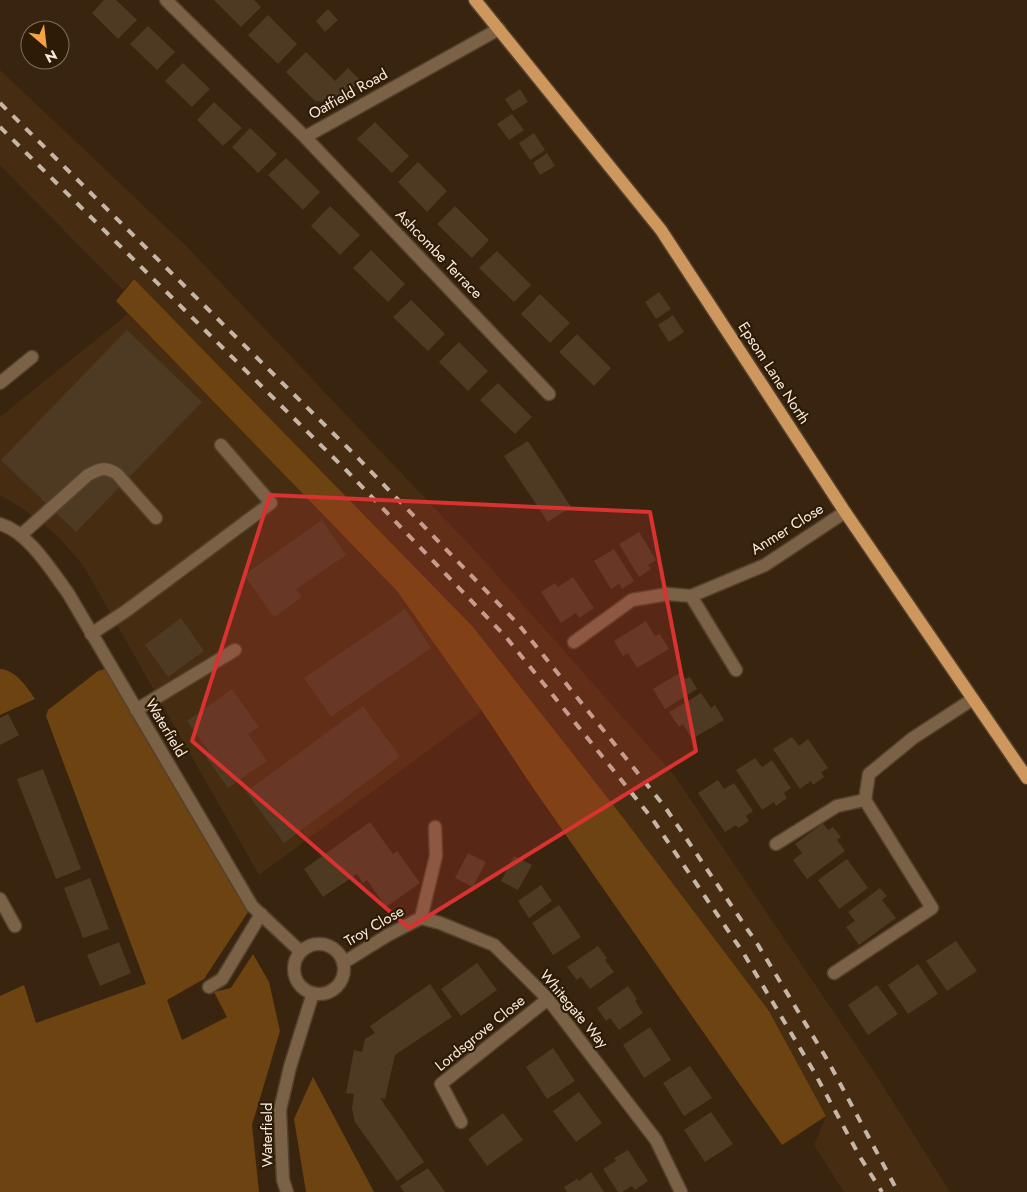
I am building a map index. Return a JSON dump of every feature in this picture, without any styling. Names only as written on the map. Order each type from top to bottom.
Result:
[{"type":"main road","name":"Epsom Lane North","points":[[475,0],[662,230],[845,512],[1027,778]]},
{"type":"street","name":"Oatfield Road","points":[[166,0],[305,137],[499,28]]},
{"type":"street","name":"Ashcombe Terrace","points":[[305,137],[549,394]]},
{"type":"street","points":[[0,383],[32,357]]},
{"type":"street","points":[[92,634],[126,611],[271,503],[221,446]]},
{"type":"street","points":[[21,535],[88,475],[100,468],[110,469],[117,474],[156,518]]},
{"type":"street","name":"Anmer Close","points":[[574,642],[632,600],[668,594],[691,596],[765,565],[845,512]]},
{"type":"street","name":"Waterfield","points":[[0,524],[21,535],[49,567],[68,593],[252,906],[301,952]]},
{"type":"street","points":[[691,596],[736,670]]},
{"type":"street","points":[[136,710],[235,650]]},
{"type":"street","points":[[834,973],[932,908],[865,800],[869,774],[913,738],[972,699]]},
{"type":"street","points":[[776,844],[837,806],[865,800]]},
{"type":"street","points":[[421,918],[436,856],[435,827]]},
{"type":"street","points":[[0,899],[15,926]]},
{"type":"street","points":[[209,987],[222,979],[261,914]]},
{"type":"street","name":"Troy Close","points":[[343,963],[388,935],[421,918]]},
{"type":"street","name":"Whitegate Way","points":[[421,918],[494,945],[548,999],[656,1140],[681,1192]]},
{"type":"street","points":[[314,944],[321,944],[335,950],[343,963],[344,971],[342,979],[337,986],[330,991],[313,993],[299,983],[295,968],[296,959],[301,952],[314,944]]},
{"type":"street","name":"Waterfield","points":[[287,1192],[283,1180],[280,1110],[290,1067],[313,993]]},
{"type":"street","name":"Lordsgrove Close","points":[[461,1122],[441,1084],[548,999]]},
{"type":"highlighted area","points":[[270,495],[650,512],[696,751],[409,928],[192,741]]},
{"type":"shaded area","points":[[0,70],[188,248],[479,555],[674,775],[876,1075],[950,1192],[844,1192],[814,1145],[826,1116],[769,1011],[134,279],[123,290],[0,165]]},
{"type":"shaded area","points":[[134,279],[473,627],[621,815],[769,1011],[826,1116],[782,1145],[397,591],[116,301]]},
{"type":"shaded area","points":[[128,314],[397,591],[482,711],[259,875],[83,565],[57,535],[22,508],[0,495],[0,417]]},
{"type":"shaded area","points":[[111,667],[252,906],[204,979],[167,1000],[182,1040],[227,1017],[214,992],[231,988],[253,954],[269,982],[280,1031],[252,1125],[259,1192],[0,1192],[0,996],[24,985],[36,1023],[146,984],[46,716],[48,710],[98,671]]},
{"type":"shaded area","points":[[0,669],[11,672],[16,676],[25,684],[35,699],[0,715]]},
{"type":"shaded area","points":[[313,1077],[374,1192],[306,1192],[294,1119]]},
{"type":"building","points":[[104,0],[116,0],[137,20],[118,39],[92,13]]},
{"type":"building","points":[[214,0],[254,0],[261,7],[241,27]]},
{"type":"building","points":[[328,9],[338,20],[325,32],[316,21]]},
{"type":"building","points":[[268,15],[297,44],[278,64],[248,35]]},
{"type":"building","points":[[148,26],[175,52],[157,70],[130,44]]},
{"type":"building","points":[[306,52],[335,81],[348,68],[361,81],[333,103],[315,101],[286,72]]},
{"type":"building","points":[[183,63],[210,89],[192,107],[165,81]]},
{"type":"building","points":[[520,89],[528,102],[513,111],[505,99]]},
{"type":"building","points":[[214,102],[242,128],[223,146],[197,120]]},
{"type":"building","points":[[512,114],[524,130],[509,140],[497,124]]},
{"type":"building","points":[[375,122],[409,156],[392,173],[357,139]]},
{"type":"building","points":[[250,128],[277,154],[258,173],[232,147]]},
{"type":"building","points":[[534,133],[545,150],[530,160],[519,143]]},
{"type":"building","points":[[547,153],[555,166],[540,175],[533,163]]},
{"type":"building","points":[[286,158],[320,192],[303,210],[268,175]]},
{"type":"building","points":[[418,162],[447,191],[427,212],[398,182]]},
{"type":"building","points":[[330,206],[360,235],[340,255],[311,226]]},
{"type":"building","points":[[455,206],[489,240],[472,258],[437,224]]},
{"type":"building","points":[[371,250],[405,284],[388,302],[353,268]]},
{"type":"building","points":[[497,251],[531,285],[514,302],[479,268]]},
{"type":"building","points":[[659,292],[671,309],[656,319],[645,302]]},
{"type":"building","points":[[540,294],[570,323],[550,343],[521,314]]},
{"type":"building","points":[[411,300],[445,334],[428,351],[393,317]]},
{"type":"building","points":[[673,315],[684,332],[669,342],[658,325]]},
{"type":"building","points":[[127,330],[202,402],[76,532],[1,460]]},
{"type":"building","points":[[577,334],[611,368],[594,386],[559,352]]},
{"type":"building","points":[[459,342],[488,371],[468,391],[439,362]]},
{"type":"building","points":[[498,383],[532,417],[515,434],[480,400]]},
{"type":"building","points":[[528,441],[571,507],[548,522],[504,456]]},
{"type":"building","points":[[322,520],[346,555],[296,589],[302,597],[274,617],[244,575]]},
{"type":"building","points":[[639,532],[656,560],[648,565],[651,569],[639,577],[619,544]]},
{"type":"building","points":[[614,549],[634,581],[622,589],[619,584],[611,589],[594,561]]},
{"type":"building","points":[[573,577],[594,608],[579,618],[576,613],[561,623],[541,592],[555,583],[558,587]]},
{"type":"building","points":[[405,609],[431,648],[331,717],[304,678]]},
{"type":"building","points":[[181,618],[204,651],[168,677],[145,645]]},
{"type":"building","points":[[646,621],[655,636],[660,634],[669,649],[637,668],[628,653],[623,656],[614,641]]},
{"type":"building","points":[[681,672],[685,679],[690,677],[697,689],[665,709],[653,689]]},
{"type":"building","points":[[232,689],[259,727],[248,734],[267,761],[228,788],[206,757],[211,754],[187,721]]},
{"type":"building","points":[[701,693],[711,708],[715,705],[724,720],[692,739],[683,724],[679,727],[669,712]]},
{"type":"building","points":[[363,706],[400,757],[284,843],[246,792]]},
{"type":"building","points":[[8,714],[19,735],[0,745],[0,718]]},
{"type":"building","points":[[792,737],[799,746],[808,739],[828,768],[821,772],[824,777],[813,785],[811,781],[800,789],[773,749]]},
{"type":"building","points":[[755,758],[762,767],[772,760],[791,788],[784,793],[787,798],[776,806],[774,802],[762,810],[736,770]]},
{"type":"building","points":[[43,769],[81,869],[56,879],[17,779]]},
{"type":"building","points":[[718,780],[724,789],[734,783],[753,811],[746,816],[749,821],[738,828],[736,825],[725,832],[698,793]]},
{"type":"building","points":[[370,822],[393,854],[397,851],[420,883],[386,907],[367,880],[363,883],[357,874],[323,897],[304,869]]},
{"type":"building","points":[[823,823],[828,830],[833,827],[841,837],[837,840],[845,851],[807,879],[793,860],[802,853],[795,844]]},
{"type":"building","points":[[468,853],[486,862],[473,887],[455,878]]},
{"type":"building","points":[[514,856],[532,865],[518,890],[501,881]]},
{"type":"building","points":[[847,859],[868,888],[839,909],[818,880]]},
{"type":"building","points":[[90,878],[109,929],[83,938],[64,888]]},
{"type":"building","points":[[541,885],[552,901],[529,918],[518,901]]},
{"type":"building","points":[[880,888],[887,896],[882,900],[896,918],[859,945],[846,927],[855,921],[848,912]]},
{"type":"building","points":[[559,905],[581,937],[553,955],[532,923]]},
{"type":"building","points":[[956,941],[977,971],[947,991],[926,961]]},
{"type":"building","points":[[119,942],[131,973],[100,986],[87,955]]},
{"type":"building","points":[[598,946],[614,972],[590,989],[581,977],[577,980],[567,967]]},
{"type":"building","points":[[477,963],[497,990],[461,1016],[441,989]]},
{"type":"building","points":[[918,964],[938,994],[908,1014],[888,985]]},
{"type":"building","points":[[430,984],[452,1017],[395,1055],[385,1099],[380,1098],[424,1162],[397,1181],[355,1122],[352,1109],[354,1094],[346,1093],[354,1050],[362,1052],[365,1039],[375,1033],[370,1026]]},
{"type":"building","points":[[877,985],[898,1014],[868,1035],[848,1005]]},
{"type":"building","points":[[628,986],[637,999],[635,1001],[643,1013],[619,1030],[610,1018],[606,1021],[597,1008]]},
{"type":"building","points":[[650,1027],[671,1060],[644,1078],[623,1045]]},
{"type":"building","points":[[553,1048],[575,1081],[547,1099],[526,1067]]},
{"type":"building","points":[[690,1066],[712,1098],[684,1116],[663,1083]]},
{"type":"building","points":[[579,1092],[602,1123],[576,1142],[553,1111]]},
{"type":"building","points":[[711,1112],[733,1144],[705,1162],[684,1130]]},
{"type":"building","points":[[503,1113],[523,1140],[487,1166],[468,1139]]},
{"type":"building","points":[[628,1150],[648,1181],[635,1190],[632,1186],[622,1192],[618,1192],[603,1169],[616,1161],[614,1158]]},
{"type":"building","points":[[428,1168],[445,1192],[404,1192],[400,1186]]},
{"type":"building","points":[[591,1172],[604,1192],[567,1192],[564,1187],[577,1179],[579,1181]]},
{"type":"railway","points":[[0,103],[357,457],[519,625],[665,807],[758,945],[828,1061],[898,1192]]},
{"type":"railway","points":[[0,127],[345,469],[506,637],[651,817],[744,954],[813,1070],[860,1157],[882,1192]]}]
